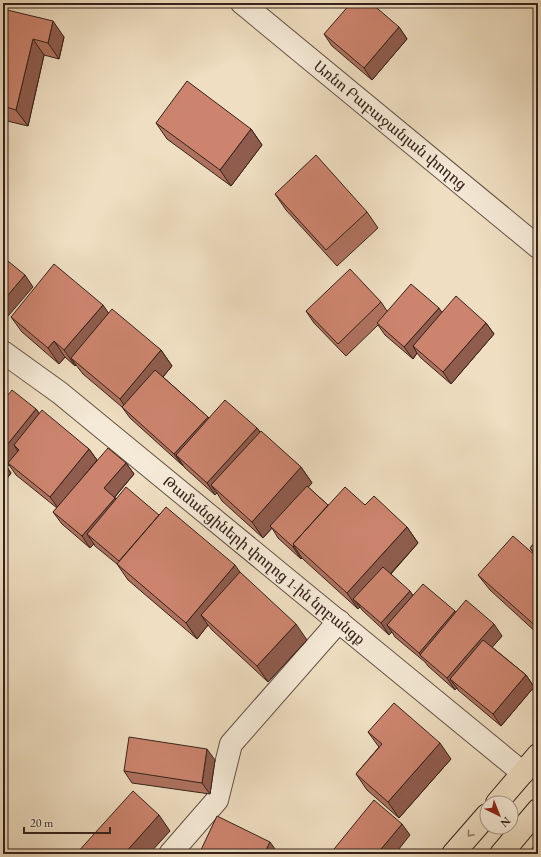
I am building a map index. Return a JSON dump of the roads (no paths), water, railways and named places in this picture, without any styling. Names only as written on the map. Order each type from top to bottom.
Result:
[{"type":"highway","points":[[504,795],[538,755]]},
{"type":"highway","points":[[501,854],[538,810]]},
{"type":"highway","points":[[453,854],[479,824]]},
{"type":"street","name":"Առնո Բաբաջանյան փողոց","points":[[242,3],[538,247]]},
{"type":"street","name":"Թամանցիների փողոց 1-ին նրբանցք","points":[[3,352],[60,393],[523,773]]},
{"type":"street","points":[[170,854],[217,800],[231,744],[339,621]]}]
